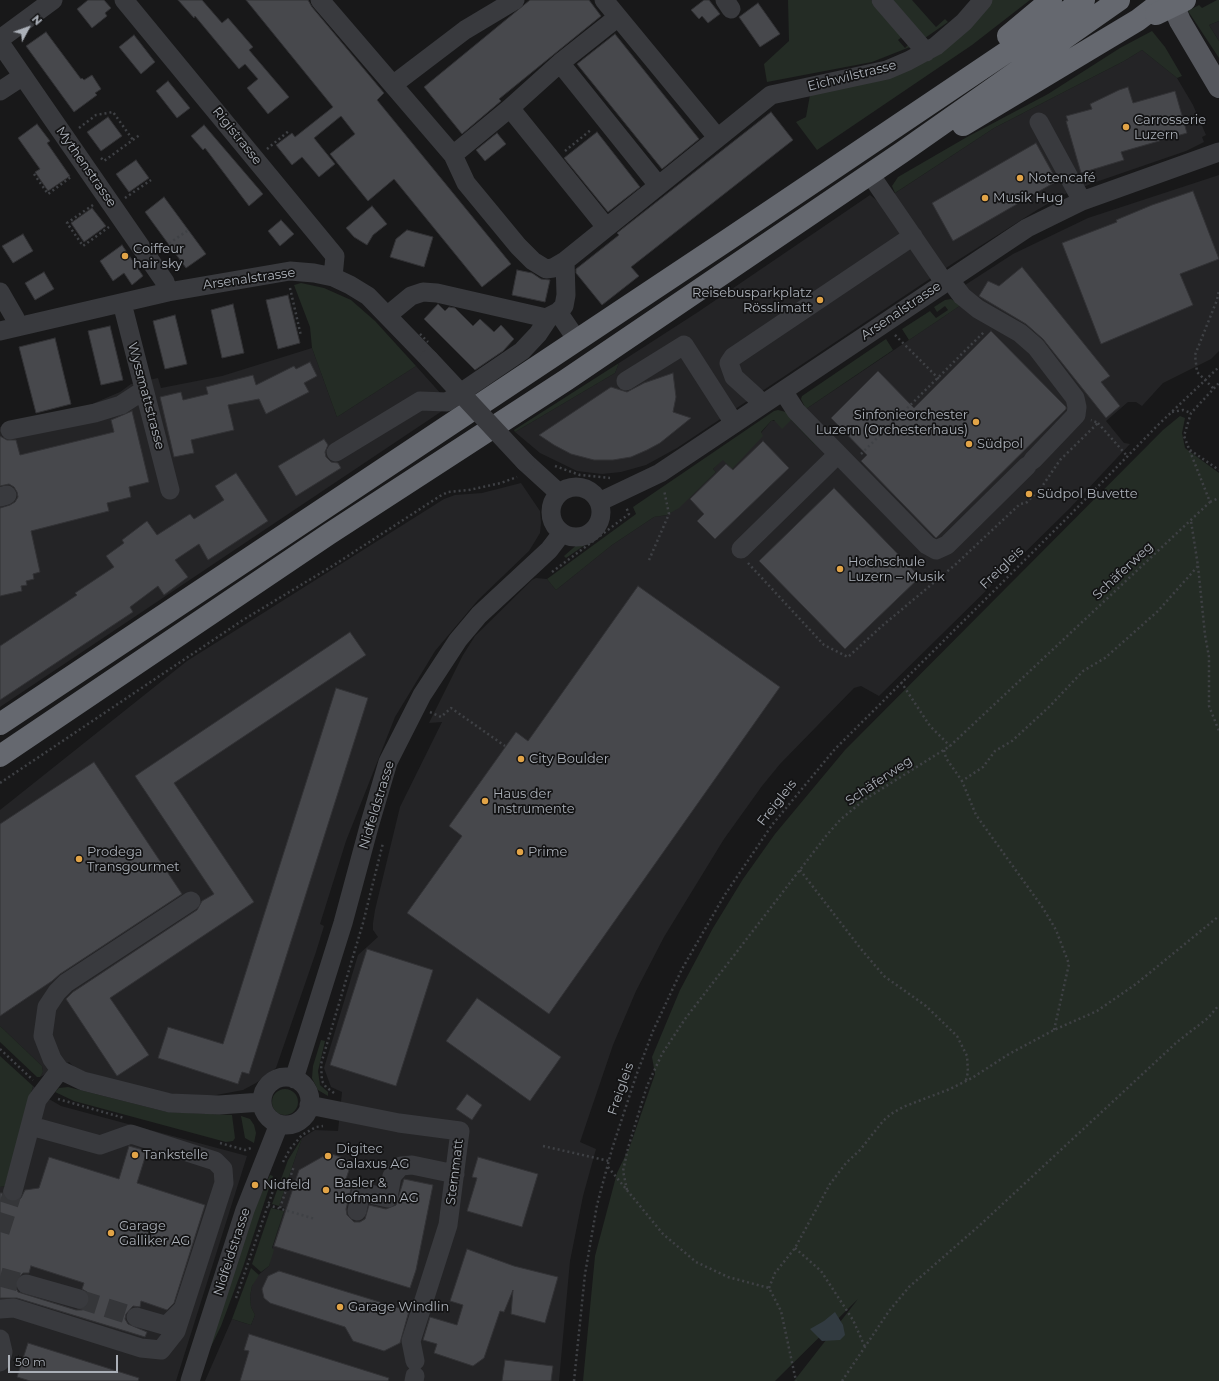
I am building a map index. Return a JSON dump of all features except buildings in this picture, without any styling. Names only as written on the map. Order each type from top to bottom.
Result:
[{"type":"highway","points":[[872,142],[914,106],[984,54],[1052,0]]},
{"type":"highway","points":[[0,724],[1084,0]]},
{"type":"highway","points":[[0,756],[329,534],[572,376],[901,153],[1119,0]]},
{"type":"highway","points":[[901,153],[932,142],[1029,87],[1138,20],[1164,0]]},
{"type":"highway","points":[[1138,20],[1156,14],[1185,0]]},
{"type":"main road","points":[[1171,0],[1184,27],[1219,87]]},
{"type":"street","points":[[0,39],[53,0]]},
{"type":"street","name":"Rigistrasse","points":[[124,0],[335,256],[332,277]]},
{"type":"street","points":[[320,0],[344,31],[394,84],[453,154],[510,108],[560,63],[618,17]]},
{"type":"street","points":[[604,0],[717,138]]},
{"type":"street","points":[[881,0],[926,52]]},
{"type":"street","name":"Eichwilstrasse","points":[[453,154],[466,183],[518,246],[533,261],[546,269],[553,268],[565,261],[771,95],[888,70],[936,46],[964,22],[983,0]]},
{"type":"street","points":[[394,84],[465,30],[512,1]]},
{"type":"street","name":"Mythenstrasse","points":[[0,43],[23,76],[91,160],[110,209],[149,258],[165,282],[168,292]]},
{"type":"street","points":[[560,63],[658,185]]},
{"type":"street","points":[[0,91],[23,76]]},
{"type":"street","points":[[510,108],[606,227]]},
{"type":"street","points":[[1039,122],[1082,201]]},
{"type":"street","name":"Arsenalstrasse","points":[[599,502],[660,473],[783,391],[950,285],[1027,228],[1082,201],[1219,152]]},
{"type":"street","points":[[783,391],[796,411],[927,545],[936,550],[947,545],[1076,415],[1077,406],[1075,398],[1036,347],[1020,333],[967,300],[950,285],[913,236],[870,174]]},
{"type":"street","points":[[762,405],[756,397],[734,377],[729,363],[733,358],[913,236]]},
{"type":"street","points":[[388,315],[411,296],[422,292],[437,293],[546,318],[564,306],[566,295],[565,261]]},
{"type":"street","name":"Arsenalstrasse","points":[[9,329],[168,292],[287,272],[314,273],[332,277],[350,285],[368,296],[388,315],[429,359],[523,468],[559,493]]},
{"type":"street","points":[[0,292],[15,318],[9,329]]},
{"type":"street","name":"Wyssmattstrasse","points":[[122,303],[170,490]]},
{"type":"street","points":[[554,314],[577,340]]},
{"type":"street","points":[[336,452],[420,401],[446,402],[522,351],[535,339],[554,314]]},
{"type":"street","points":[[626,381],[684,345],[734,423]]},
{"type":"street","points":[[10,430],[96,413],[121,405],[144,390]]},
{"type":"street","points":[[741,548],[838,454]]},
{"type":"street","points":[[571,487],[578,487],[590,491],[599,502],[601,509],[599,523],[589,533],[575,537],[562,533],[556,528],[551,514],[551,506],[559,493],[571,487]]},
{"type":"street","name":"Nidfeldstrasse","points":[[294,1079],[343,923],[388,762],[422,695],[458,640],[479,615],[548,550],[562,533]]},
{"type":"street","points":[[191,901],[66,983],[57,992],[47,1006],[43,1036],[52,1059],[60,1070],[83,1081],[170,1103],[219,1105],[262,1102]]},
{"type":"street","points":[[13,1191],[37,1100],[43,1090],[60,1070]]},
{"type":"street","points":[[281,1078],[294,1079],[304,1086],[308,1092],[310,1105],[304,1117],[298,1122],[285,1126],[278,1124],[266,1116],[262,1102],[262,1095],[269,1084],[281,1078]]},
{"type":"street","name":"Sternmatt","points":[[310,1105],[334,1111],[460,1131],[448,1225],[411,1342],[415,1373]]},
{"type":"street","name":"Nidfeldstrasse","points":[[190,1381],[243,1218],[278,1124]]},
{"type":"street","points":[[0,1309],[14,1308],[141,1348],[161,1350],[176,1331],[224,1183],[223,1169],[215,1161],[131,1134],[100,1145],[31,1126]]},
{"type":"street","points":[[357,1211],[362,1192],[388,1198],[392,1176],[401,1166],[412,1165],[455,1174]]},
{"type":"street","points":[[26,1284],[79,1299]]},
{"type":"street","points":[[136,1317],[164,1325],[184,1308]]},
{"type":"street","points":[[0,1339],[3,1352],[0,1362]]},
{"type":"path","points":[[81,131],[78,127],[96,115],[113,112],[134,140]]},
{"type":"path","points":[[553,161],[605,119]]},
{"type":"path","points":[[256,159],[290,130]]},
{"type":"path","points":[[34,174],[48,194],[91,160],[104,161],[141,134]]},
{"type":"path","points":[[110,209],[83,246],[67,223],[110,209],[151,180]]},
{"type":"path","points":[[149,258],[187,231]]},
{"type":"path","points":[[287,272],[301,336]]},
{"type":"path","points":[[1213,388],[1205,381],[1195,368],[1195,355],[1217,300],[1219,290]]},
{"type":"path","points":[[838,454],[856,459],[996,319]]},
{"type":"path","points":[[892,331],[898,340],[941,381]]},
{"type":"path","name":"Freigleis","points":[[574,1381],[585,1274],[597,1206],[633,1083],[653,1031],[682,969],[724,896],[757,846],[798,792],[835,749],[1172,412],[1219,367]]},
{"type":"path","points":[[1210,502],[1184,436],[1191,413],[1219,383]]},
{"type":"path","points":[[1172,412],[1183,410],[1191,413]]},
{"type":"path","points":[[1076,415],[1098,423],[1128,457]]},
{"type":"path","points":[[741,548],[748,563],[824,645],[848,658],[882,626],[956,564],[1020,504],[1026,503],[1041,488],[1060,460],[1098,423]]},
{"type":"path","points":[[1190,450],[1219,470]]},
{"type":"path","points":[[546,576],[629,514],[610,478],[580,475],[551,464]]},
{"type":"path","points":[[0,783],[243,620],[334,565],[440,496],[454,490],[469,490],[501,483],[523,468]]},
{"type":"path","points":[[649,560],[670,514],[666,498]]},
{"type":"path","name":"Schäferweg","points":[[627,1190],[624,1170],[628,1148],[647,1086],[662,1054],[686,1019],[836,825],[858,805],[950,746],[1210,502],[1219,498]]},
{"type":"path","points":[[1191,520],[1198,566],[1205,636],[1209,657],[1209,706],[1219,732]]},
{"type":"path","points":[[962,781],[983,767],[995,751],[1012,741],[1050,706],[1083,671],[1105,658],[1158,611],[1198,566]]},
{"type":"path","points":[[901,682],[930,726],[950,746]]},
{"type":"path","points":[[427,720],[434,706]]},
{"type":"path","points":[[426,711],[441,717],[451,708],[505,746]]},
{"type":"path","points":[[944,750],[946,758],[962,781],[976,814],[1043,908],[1056,930],[1069,964],[1054,1030]]},
{"type":"path","points":[[281,1166],[290,1149],[302,1135],[316,1127],[332,1126],[334,1092],[326,1087],[322,1081],[321,1064],[363,923],[384,841]]},
{"type":"path","points":[[800,870],[861,950],[884,976],[926,1006],[957,1036],[967,1056],[968,1072],[966,1081]]},
{"type":"path","points":[[769,1288],[776,1273],[794,1248],[830,1184],[846,1163],[860,1150],[883,1121],[903,1107],[966,1081],[1054,1030],[1097,1011],[1136,984],[1219,916]]},
{"type":"path","points":[[842,1381],[889,1311],[909,1288],[1177,1042],[1208,1018],[1219,1005]]},
{"type":"path","points":[[543,1146],[609,1161]]},
{"type":"path","points":[[280,1208],[294,1166]]},
{"type":"path","points":[[608,1166],[663,1234],[696,1262],[728,1277],[769,1288],[781,1311],[796,1381]]},
{"type":"path","points":[[235,1300],[277,1179]]},
{"type":"path","points":[[268,1204],[315,1219]]},
{"type":"path","points":[[794,1248],[821,1271],[853,1320],[865,1347]]},
{"type":"shaded area","points":[[788,0],[871,0],[903,36],[898,40],[905,48],[910,43],[910,47],[872,62],[767,82],[764,64],[789,41]]},
{"type":"shaded area","points":[[889,0],[912,0],[936,27],[945,19],[948,22],[925,38]]},
{"type":"shaded area","points":[[992,0],[1030,0],[972,45],[817,150],[796,122],[806,117],[810,95],[877,80]]},
{"type":"shaded area","points":[[1219,0],[1219,21],[1209,25],[1219,41],[1219,58],[1188,11],[1199,5],[1202,8]]},
{"type":"shaded area","points":[[1219,21],[1219,41],[1209,25]]},
{"type":"shaded area","points":[[1152,31],[1165,47],[1182,76],[1177,78],[1142,50],[1124,61],[994,128],[895,193],[892,186],[898,177],[967,137],[1048,94],[1120,48]]},
{"type":"shaded area","points":[[1142,50],[1177,78],[1193,105],[1206,135],[1202,137],[1204,142],[1186,151],[1065,194],[1037,210],[955,262],[677,448],[646,465],[621,472],[602,474],[577,471],[540,453],[515,432],[615,373],[619,363],[698,312],[870,195],[880,203],[994,128],[1124,61]]},
{"type":"shaded area","points":[[1219,175],[1219,351],[1211,359],[1163,383],[1142,406],[1136,402],[1128,402],[1106,421],[1124,443],[1130,444],[1070,508],[879,696],[861,686],[854,688],[780,764],[762,786],[724,839],[664,937],[636,991],[613,1045],[580,1142],[596,1149],[583,1196],[570,1261],[559,1381],[205,1381],[232,1319],[251,1325],[255,1315],[251,1307],[250,1296],[252,1286],[256,1277],[269,1266],[272,1249],[285,1208],[279,1206],[302,1138],[315,1130],[338,1131],[342,1092],[331,1087],[324,1068],[358,955],[378,937],[373,930],[375,910],[400,807],[442,722],[429,723],[463,655],[475,636],[532,580],[536,578],[547,579],[556,590],[612,545],[654,517],[667,515],[678,507],[716,472],[713,469],[723,459],[732,468],[771,421],[791,420],[815,445],[806,409],[961,305],[962,287],[1013,254],[1088,218]]},
{"type":"shaded area","points":[[301,283],[324,288],[351,300],[375,321],[416,366],[337,417],[312,348],[310,327],[294,285]]},
{"type":"shaded area","points":[[951,299],[961,305],[909,340],[902,329],[930,311],[936,318],[948,310],[945,306],[937,312],[934,307],[945,300]]},
{"type":"shaded area","points":[[886,339],[893,350],[806,409],[801,399],[802,396]]},
{"type":"shaded area","points":[[312,348],[337,417],[416,366],[451,405],[0,707],[0,427],[58,414],[92,404],[120,392],[131,384],[158,378],[161,388],[222,376]]},
{"type":"shaded area","points":[[619,363],[615,373],[515,432],[514,430]]},
{"type":"shaded area","points":[[778,410],[786,412],[817,443],[815,445],[791,420],[782,429],[774,420],[771,421],[761,432],[763,436],[732,469],[723,460],[713,469],[716,472],[679,508],[667,515],[654,517],[612,545],[556,590],[547,579],[636,514],[633,507],[774,411]]},
{"type":"shaded area","points":[[1180,416],[1185,418],[1182,433],[1185,448],[1219,473],[1219,1381],[794,1381],[858,1299],[775,1381],[583,1381],[595,1256],[617,1173],[630,1146],[655,1074],[652,1057],[680,990],[713,928],[743,879],[775,834],[845,750],[1163,430]]},
{"type":"shaded area","points":[[521,483],[540,511],[540,533],[529,551],[478,600],[435,651],[395,717],[346,841],[320,924],[324,926],[316,952],[276,1068],[256,1083],[243,1090],[211,1096],[181,1096],[110,1081],[75,1068],[69,1062],[40,1077],[43,1072],[42,1066],[0,1026],[0,810],[187,661],[444,499],[455,495],[482,493]]},
{"type":"shaded area","points":[[595,538],[566,558],[564,556],[580,542]]},
{"type":"shaded area","points":[[0,1026],[42,1066],[43,1072],[40,1077],[37,1077],[0,1042]]},
{"type":"shaded area","points":[[321,1040],[325,1041],[318,1071],[320,1085],[328,1092],[328,1096],[318,1090],[312,1078],[313,1066]]},
{"type":"shaded area","points":[[0,1056],[33,1086],[5,1186],[0,1187]]},
{"type":"shaded area","points":[[33,1086],[49,1099],[61,1106],[247,1156],[176,1381],[0,1381],[0,1187],[5,1186]]},
{"type":"shaded area","points":[[68,1087],[167,1112],[232,1115],[235,1138],[233,1141],[226,1142],[74,1101],[55,1092],[59,1088]]},
{"type":"shaded area","points":[[285,1089],[294,1093],[298,1102],[294,1111],[285,1115],[276,1111],[272,1102],[276,1093]]},
{"type":"shaded area","points":[[241,1116],[250,1119],[254,1125],[256,1133],[254,1143],[245,1138]]},
{"type":"shaded area","points":[[302,1138],[279,1206],[272,1204],[288,1160]]},
{"type":"shaded area","points":[[270,1175],[273,1176],[243,1267],[221,1326],[203,1363],[250,1218]]},
{"type":"shaded area","points":[[271,1208],[284,1211],[272,1248],[274,1250],[269,1266],[261,1272],[252,1264]]},
{"type":"shaded area","points":[[251,1268],[259,1275],[252,1286],[250,1296],[251,1307],[255,1315],[251,1325],[232,1319]]},
{"type":"shaded area","points":[[835,1312],[843,1325],[845,1335],[840,1340],[822,1341],[810,1329],[824,1321]]},
{"type":"tunnel","points":[[0,1232],[13,1191]]},
{"type":"tunnel","points":[[0,1277],[26,1284]]},
{"type":"tunnel","points":[[79,1299],[136,1317]]},
{"type":"place","name":"Carrosserie Luzern","points":[[1126,127]]},
{"type":"place","name":"Notencafé","points":[[1020,178]]},
{"type":"place","name":"Musik Hug","points":[[985,198]]},
{"type":"place","name":"Coiffeur hair sky","points":[[125,256]]},
{"type":"place","name":"Reisebusparkplatz Rösslimatt","points":[[820,300]]},
{"type":"place","name":"Sinfonieorchester Luzern (Orchesterhaus)","points":[[976,422]]},
{"type":"place","name":"Südpol","points":[[969,444]]},
{"type":"place","name":"Südpol Buvette","points":[[1029,494]]},
{"type":"place","name":"Hochschule Luzern – Musik","points":[[840,569]]},
{"type":"place","name":"City Boulder","points":[[521,759]]},
{"type":"place","name":"Haus der Instrumente","points":[[485,801]]},
{"type":"place","name":"Prime","points":[[520,852]]},
{"type":"place","name":"Prodega Transgourmet","points":[[79,859]]},
{"type":"place","name":"Tankstelle","points":[[135,1155]]},
{"type":"place","name":"Digitec Galaxus AG","points":[[328,1156]]},
{"type":"place","name":"Nidfeld","points":[[255,1185]]},
{"type":"place","name":"Basler & Hofmann AG","points":[[326,1190]]},
{"type":"place","name":"Garage Galliker AG","points":[[111,1233]]},
{"type":"place","name":"Garage Windlin","points":[[340,1307]]}]
